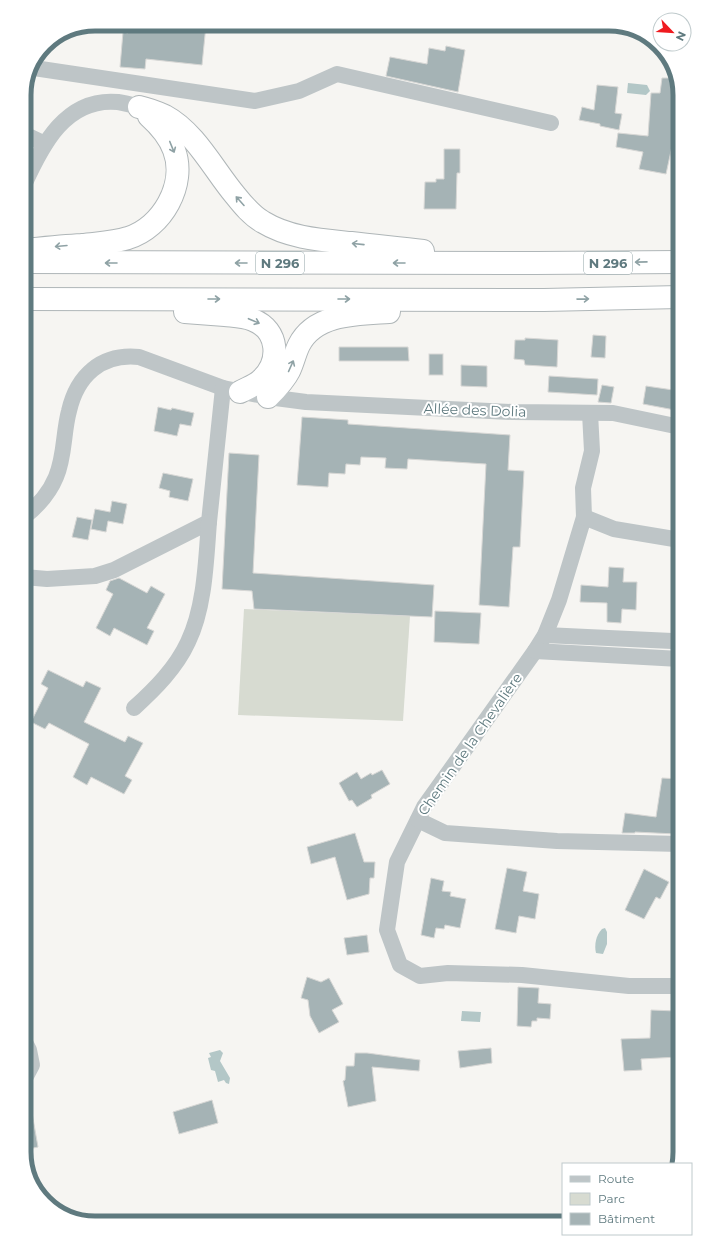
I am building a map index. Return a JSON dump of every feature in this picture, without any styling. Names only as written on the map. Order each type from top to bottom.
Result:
[{"type":"highway","points":[[31,249],[99,243],[128,238],[144,230],[157,220],[166,208],[173,193],[177,179],[178,165],[168,137],[156,122],[139,107]]},
{"type":"highway","points":[[139,107],[156,112],[176,124],[199,148],[240,202],[262,222],[277,230],[291,235],[328,240],[536,263]]},
{"type":"highway","name":"N 296","points":[[31,262],[673,262]]},
{"type":"highway","points":[[31,299],[544,300],[673,297]]},
{"type":"highway","points":[[49,298],[242,317],[263,325],[270,333],[275,344],[274,359],[269,371],[261,380],[231,390]]},
{"type":"highway","points":[[268,397],[283,381],[307,333],[318,324],[332,319],[372,313],[544,300]]},
{"type":"street","points":[[37,69],[255,101],[299,91],[337,74],[551,123]]},
{"type":"street","points":[[31,163],[57,128],[71,114],[87,106],[103,103],[118,102],[139,107]]},
{"type":"street","points":[[31,137],[45,144]]},
{"type":"street","name":"Allée des Dolia","points":[[31,512],[37,507],[49,492],[54,482],[61,463],[68,411],[76,390],[88,373],[102,363],[126,355],[139,356],[231,390],[306,402],[512,412],[613,413],[673,426]]},
{"type":"street","points":[[134,708],[156,688],[177,662],[188,643],[195,624],[203,584],[209,522],[231,390]]},
{"type":"street","name":"Chemin de la Chevalière","points":[[590,413],[592,451],[583,488],[584,517],[558,600],[545,635],[424,807],[397,862],[387,930],[400,966],[420,976],[448,973],[522,975],[630,986],[673,986]]},
{"type":"street","points":[[584,517],[614,529],[673,539]]},
{"type":"street","points":[[31,578],[48,579],[95,576],[114,570],[209,522]]},
{"type":"street","points":[[545,635],[672,641]]},
{"type":"street","points":[[535,651],[673,659]]},
{"type":"street","points":[[418,820],[445,833],[556,840],[673,844]]},
{"type":"green space","points":[[244,609],[410,616],[403,721],[238,715]]},
{"type":"shaded area","points":[[628,83],[647,85],[650,91],[646,95],[627,93]]},
{"type":"shaded area","points":[[605,928],[607,932],[607,944],[603,954],[596,953],[595,943],[597,937],[600,931]]},
{"type":"shaded area","points":[[462,1011],[481,1012],[480,1022],[461,1021]]},
{"type":"shaded area","points":[[220,1050],[223,1053],[220,1061],[230,1078],[229,1084],[224,1080],[218,1082],[215,1071],[211,1070],[208,1058],[211,1057],[209,1053]]},
{"type":"building","points":[[128,31],[205,31],[202,65],[146,59],[145,69],[120,67],[123,32],[128,33]]},
{"type":"building","points":[[446,46],[465,50],[458,92],[386,76],[390,57],[427,64],[429,48],[445,51]]},
{"type":"building","points":[[662,78],[671,78],[673,95],[673,142],[666,174],[639,169],[643,152],[616,147],[618,133],[648,136],[651,93],[660,93]]},
{"type":"building","points":[[597,85],[618,87],[615,113],[622,114],[619,130],[600,126],[600,124],[579,120],[582,107],[594,110]]},
{"type":"building","points":[[444,149],[460,149],[460,173],[457,173],[456,209],[424,209],[425,182],[436,182],[436,179],[444,179]]},
{"type":"building","points":[[593,335],[606,336],[605,358],[591,357]]},
{"type":"building","points":[[525,338],[558,340],[557,367],[525,365],[524,360],[514,359],[515,340],[525,340]]},
{"type":"building","points":[[339,347],[408,347],[409,361],[339,361]]},
{"type":"building","points":[[429,354],[443,354],[443,375],[429,375]]},
{"type":"building","points":[[461,365],[487,366],[487,387],[461,386]]},
{"type":"building","points":[[549,376],[598,379],[597,395],[548,392]]},
{"type":"building","points":[[602,385],[614,387],[611,403],[598,402]]},
{"type":"building","points":[[646,386],[673,390],[673,410],[643,404]]},
{"type":"building","points":[[158,407],[171,410],[172,408],[194,413],[191,426],[180,424],[177,436],[154,431]]},
{"type":"building","points":[[302,417],[348,420],[348,424],[510,435],[508,470],[524,471],[520,547],[513,547],[509,607],[479,605],[486,464],[408,459],[407,469],[385,468],[386,458],[361,457],[360,465],[346,464],[345,474],[329,473],[328,487],[297,485]]},
{"type":"building","points":[[229,453],[259,455],[253,573],[434,585],[432,617],[254,609],[252,591],[222,589]]},
{"type":"building","points":[[163,473],[193,479],[188,501],[169,497],[170,491],[159,488]]},
{"type":"building","points":[[112,501],[127,504],[123,524],[108,521],[106,532],[91,529],[95,509],[110,512]]},
{"type":"building","points":[[77,517],[92,520],[88,540],[72,537]]},
{"type":"building","points":[[609,567],[624,568],[623,582],[637,582],[636,610],[622,609],[621,623],[607,622],[607,603],[580,602],[581,585],[608,587]]},
{"type":"building","points":[[119,578],[147,593],[151,586],[165,594],[147,628],[154,631],[147,645],[114,628],[110,636],[96,628],[113,594],[106,590],[110,581]]},
{"type":"building","points":[[435,611],[481,613],[479,644],[434,642]]},
{"type":"building","points":[[48,670],[83,687],[86,681],[101,688],[84,722],[125,742],[128,736],[143,743],[125,776],[132,780],[124,794],[91,777],[87,785],[73,777],[89,744],[49,723],[45,729],[31,722],[48,688],[41,684]]},
{"type":"building","points":[[382,770],[390,784],[371,795],[372,798],[357,807],[352,800],[349,801],[339,783],[357,772],[361,779],[371,773],[372,775]]},
{"type":"building","points":[[662,778],[673,779],[673,834],[635,832],[622,833],[625,813],[656,817]]},
{"type":"building","points":[[355,833],[364,862],[375,862],[374,878],[370,878],[369,894],[347,900],[335,857],[311,864],[307,847]]},
{"type":"building","points":[[507,868],[527,872],[523,891],[539,894],[535,919],[519,916],[516,933],[495,929]]},
{"type":"building","points":[[644,869],[669,882],[660,899],[656,897],[644,919],[625,910]]},
{"type":"building","points":[[431,878],[444,881],[442,891],[451,892],[450,896],[466,899],[460,928],[445,925],[444,929],[436,928],[434,938],[421,935]]},
{"type":"building","points":[[367,935],[369,952],[347,955],[344,938]]},
{"type":"building","points":[[307,977],[321,982],[329,978],[343,1004],[332,1010],[339,1022],[319,1033],[310,1016],[308,1000],[301,998]]},
{"type":"building","points":[[518,987],[539,988],[538,1003],[551,1004],[550,1019],[537,1018],[537,1021],[532,1021],[531,1027],[517,1026]]},
{"type":"building","points":[[651,1010],[673,1011],[673,1057],[641,1059],[642,1070],[624,1071],[621,1039],[650,1038]]},
{"type":"building","points":[[491,1048],[492,1063],[460,1068],[458,1051]]},
{"type":"building","points":[[355,1053],[367,1053],[420,1060],[419,1071],[372,1067],[376,1101],[348,1107],[343,1081],[345,1080],[346,1066],[354,1066]]},
{"type":"building","points":[[212,1100],[218,1123],[179,1134],[173,1112]]},
{"type":"building","points":[[31,1107],[38,1147],[31,1148]]}]
